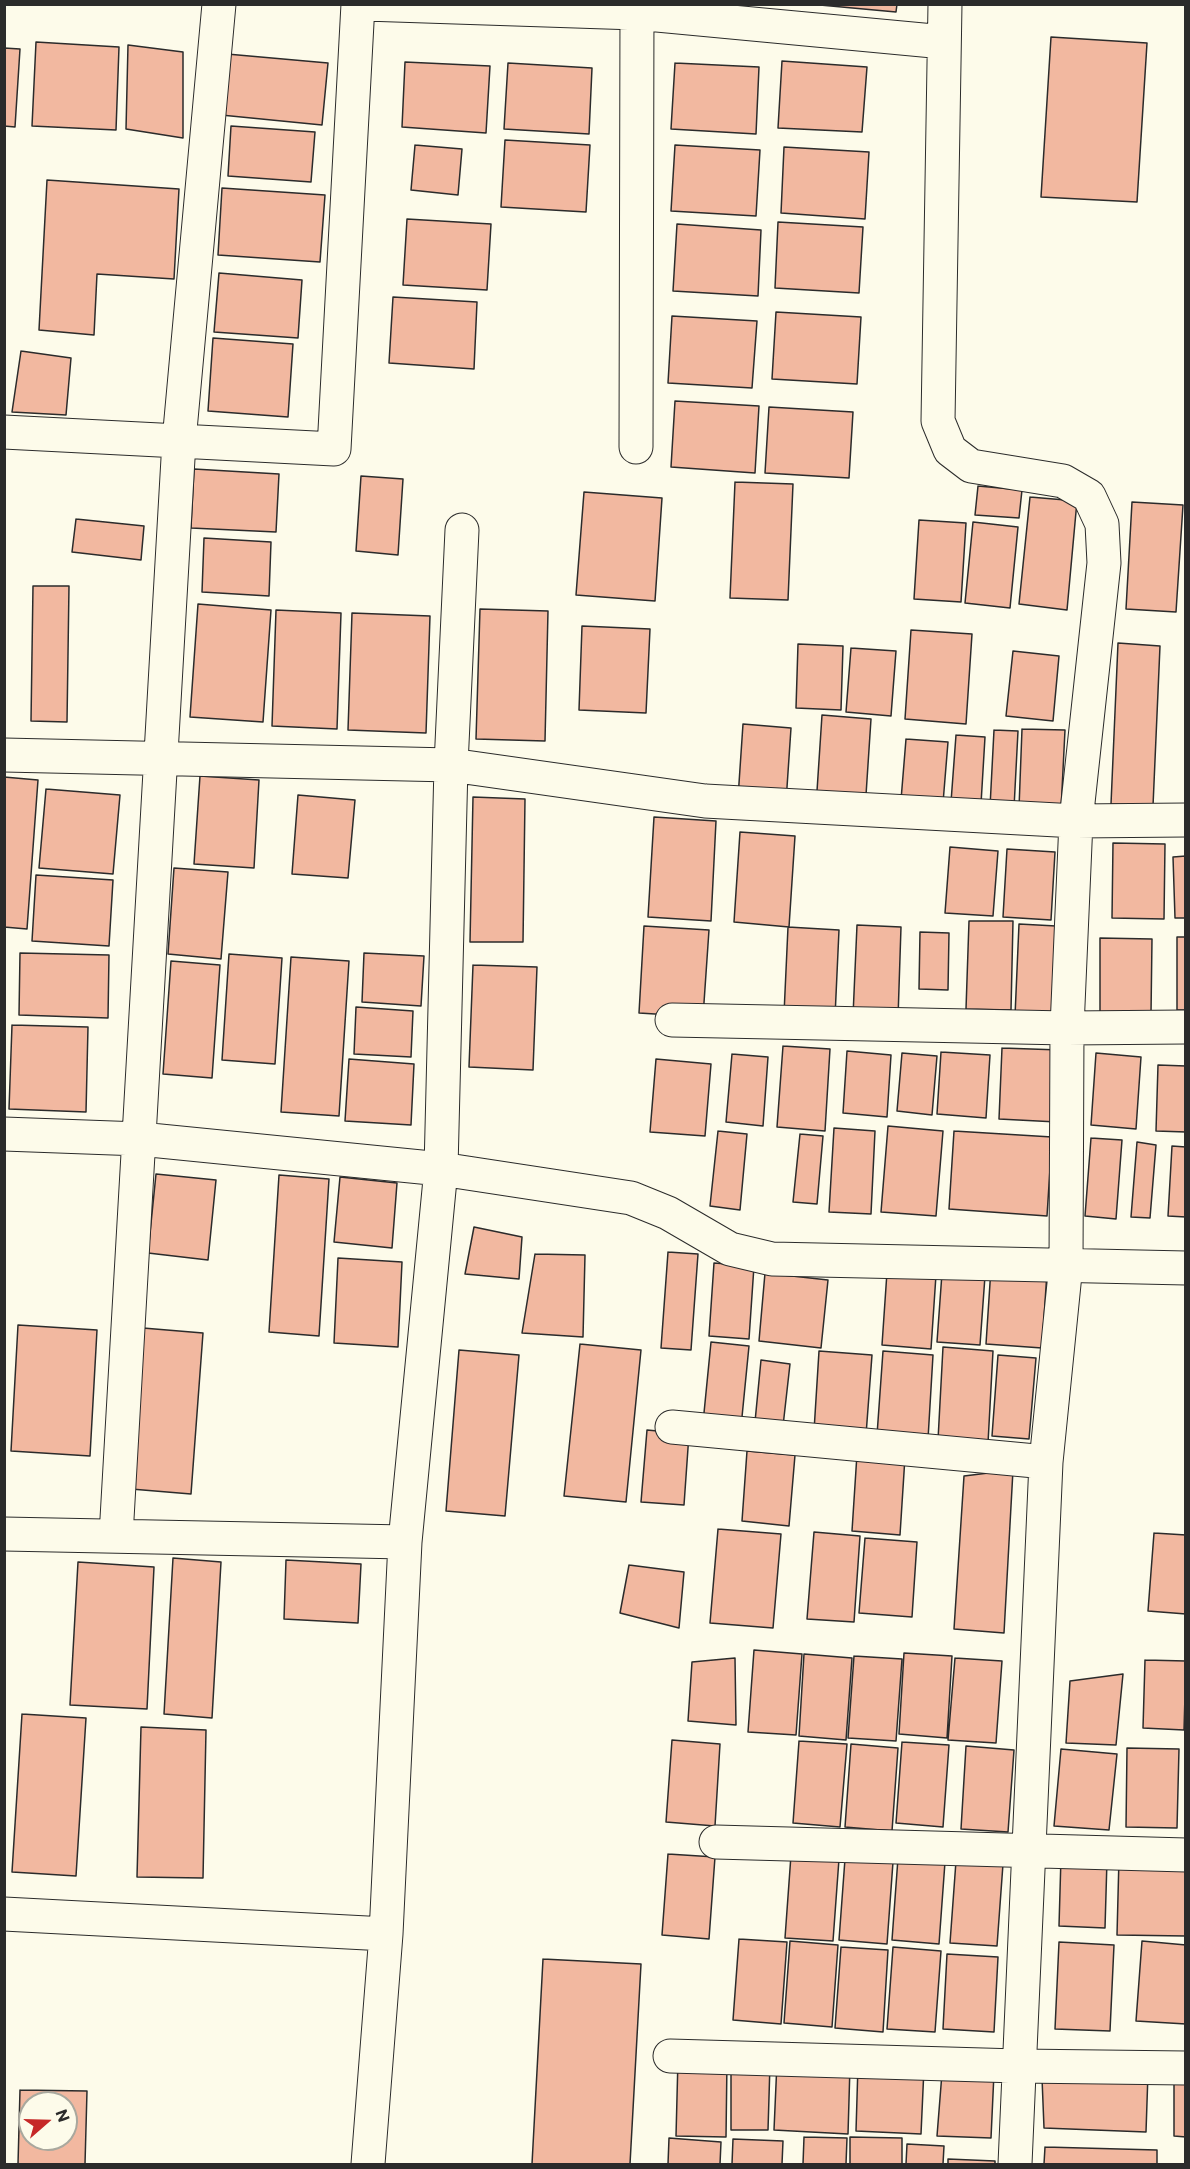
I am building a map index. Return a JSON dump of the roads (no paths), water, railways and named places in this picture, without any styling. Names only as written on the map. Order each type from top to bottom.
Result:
[{"type":"street","points":[[116,1536],[179,441],[219,4]]},
{"type":"street","points":[[4,432],[334,449],[358,4]]},
{"type":"street","points":[[365,4],[637,9],[944,42]]},
{"type":"street","points":[[945,4],[938,421],[950,450],[971,466],[1063,481],[1089,496],[1102,524],[1104,563],[1077,821],[1067,1028],[1066,1264],[1046,1462],[1015,2164]]},
{"type":"street","points":[[636,447],[637,9]]},
{"type":"street","points":[[368,2164],[386,1934],[405,1542],[441,1169],[451,765],[462,530]]},
{"type":"street","points":[[4,755],[451,765],[705,801],[1077,821],[1185,820]]},
{"type":"street","points":[[672,1020],[1067,1028],[1185,1028]]},
{"type":"street","points":[[4,1134],[140,1138],[441,1169],[631,1198],[668,1213],[730,1249],[772,1259],[1185,1268]]},
{"type":"street","points":[[672,1427],[1046,1462]]},
{"type":"street","points":[[4,1534],[405,1542]]},
{"type":"street","points":[[716,1842],[1185,1856]]},
{"type":"street","points":[[4,1914],[386,1934]]},
{"type":"street","points":[[670,2056],[1018,2066],[1185,2068]]}]
